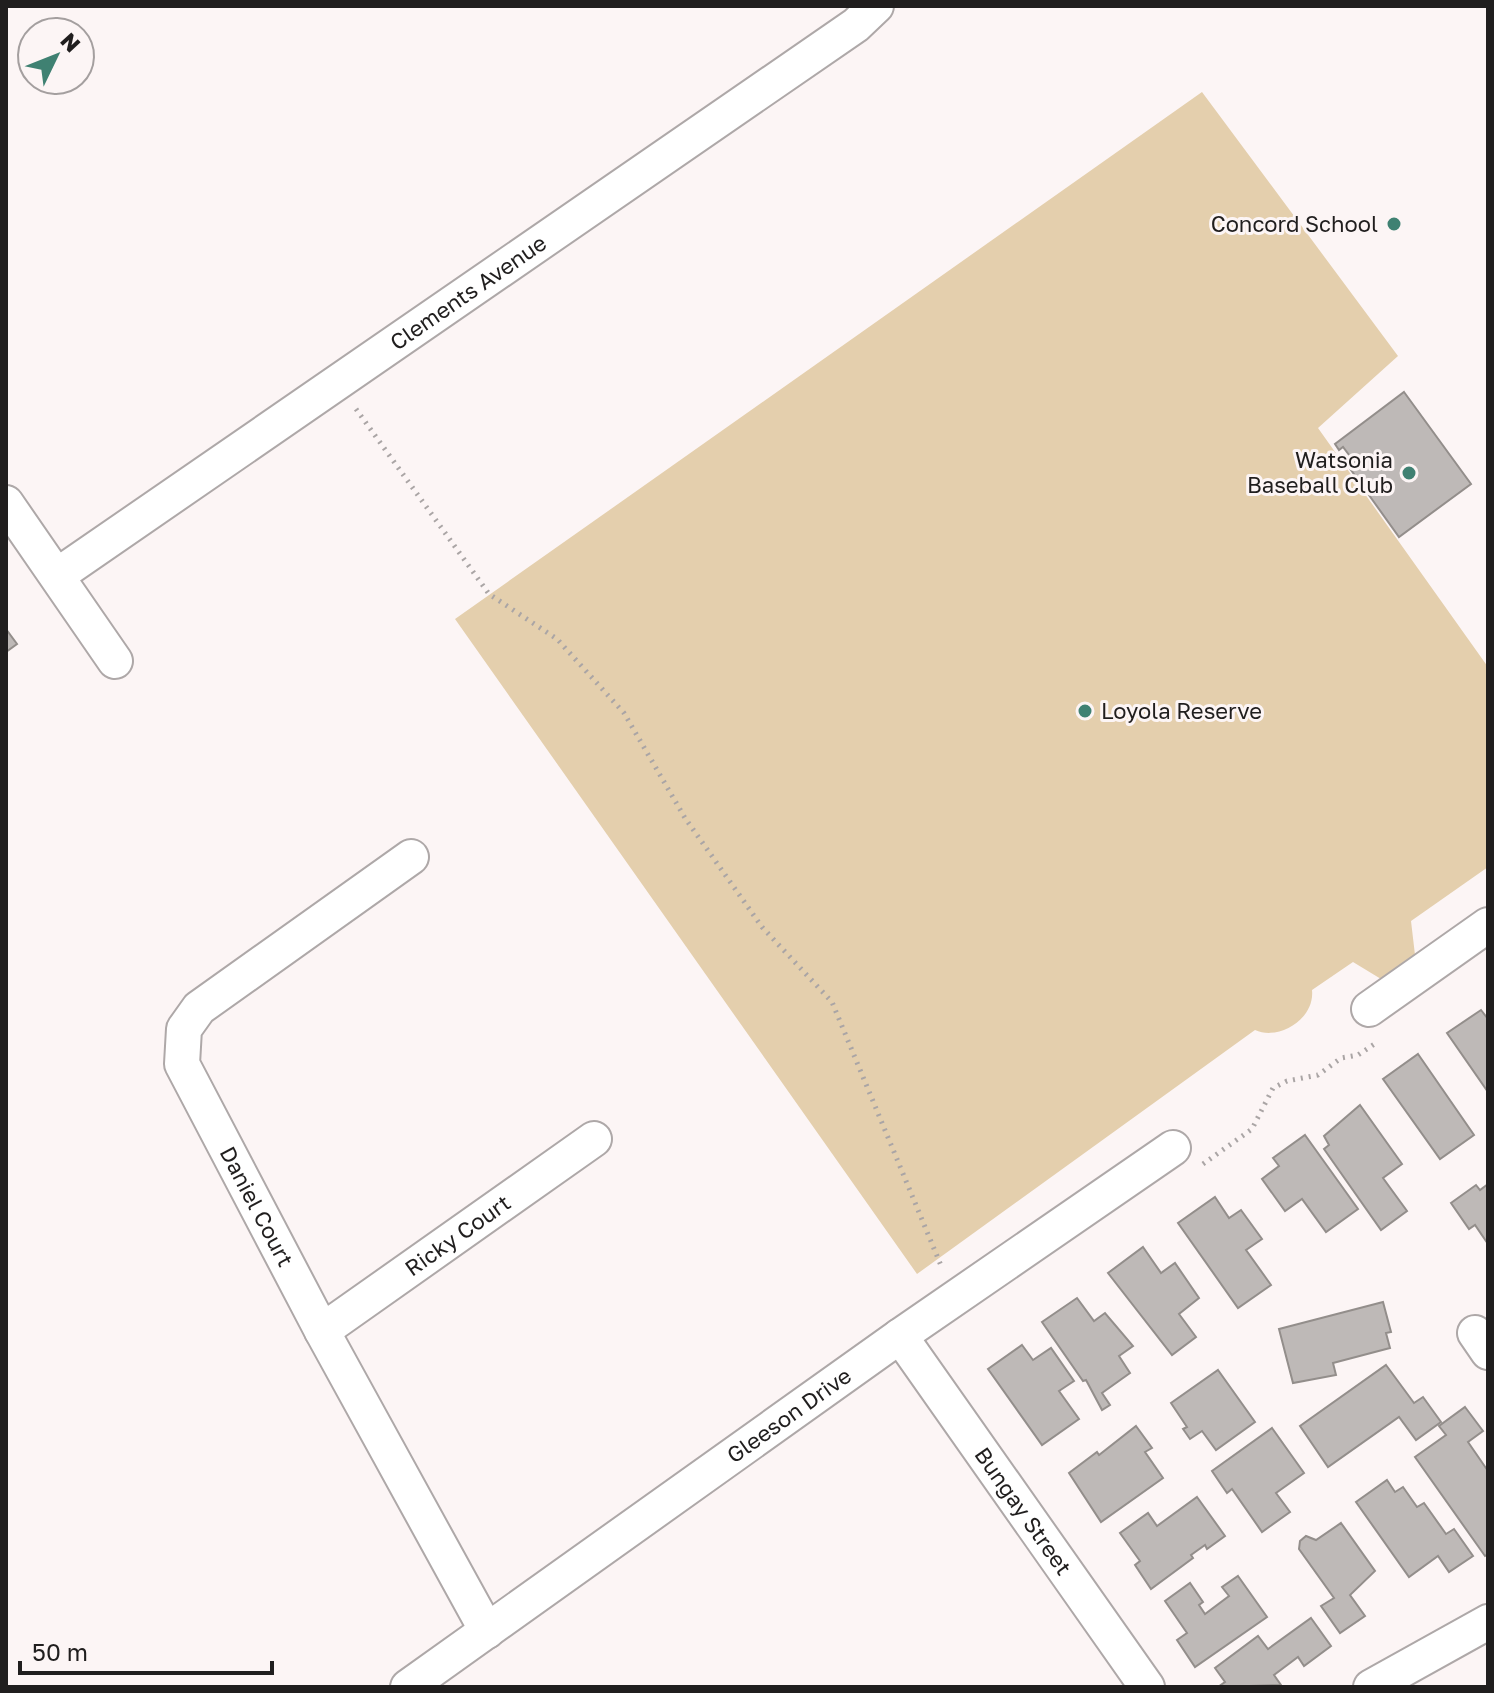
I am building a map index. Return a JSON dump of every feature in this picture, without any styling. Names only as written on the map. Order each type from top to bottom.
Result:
[{"type":"street","name":"Clements Avenue","points":[[58,575],[856,25],[876,6]]},
{"type":"street","points":[[6,503],[115,661]]},
{"type":"street","name":"Daniel Court","points":[[411,857],[199,1008],[189,1020],[181,1039],[182,1064],[189,1084],[487,1631]]},
{"type":"street","points":[[1369,1009],[1488,925]]},
{"type":"street","name":"Ricky Court","points":[[322,1331],[594,1139]]},
{"type":"street","name":"Gleeson Drive","points":[[408,1687],[900,1336],[1182,1160]]},
{"type":"street","name":"Bungay Street","points":[[900,1336],[1147,1687]]},
{"type":"street","points":[[1371,1687],[1488,1622]]},
{"type":"path","points":[[337,383],[489,594],[557,639],[624,713],[685,818],[745,903],[832,1002],[942,1269],[960,1298]]},
{"type":"path","points":[[1182,1160],[1252,1129],[1273,1088],[1287,1081],[1318,1075],[1341,1058],[1358,1055],[1387,1035],[1369,1009]]},
{"type":"shaded area","name":"Loyola Reserve","points":[[1202,92],[1398,356],[1318,428],[1488,667],[1488,867],[1411,921],[1415,955],[1381,979],[1353,962],[1312,990],[1308,1010],[1294,1025],[1274,1032],[1255,1030],[917,1274],[455,619]]},
{"type":"building","name":"Watsonia Baseball Club","points":[[1404,392],[1471,484],[1399,537],[1346,463],[1352,459],[1343,447],[1339,450],[1335,444]]},
{"type":"building","points":[[6,629],[17,644],[6,652]]},
{"type":"building","points":[[1481,1010],[1488,1019],[1488,1092],[1447,1033]]},
{"type":"building","points":[[1418,1054],[1474,1135],[1440,1159],[1383,1079]]},
{"type":"building","points":[[1360,1105],[1402,1164],[1383,1178],[1407,1211],[1381,1230],[1324,1149],[1329,1145],[1324,1136]]},
{"type":"building","points":[[1305,1135],[1358,1209],[1326,1232],[1302,1199],[1285,1211],[1262,1179],[1279,1166],[1273,1158]]},
{"type":"building","points":[[1488,1184],[1488,1244],[1475,1225],[1469,1229],[1451,1203],[1476,1185],[1480,1190]]},
{"type":"building","points":[[1215,1197],[1229,1218],[1241,1210],[1262,1239],[1246,1250],[1271,1285],[1238,1308],[1178,1223]]},
{"type":"building","points":[[1143,1247],[1161,1273],[1175,1263],[1199,1298],[1179,1314],[1196,1337],[1172,1355],[1108,1273]]},
{"type":"building","points":[[1077,1298],[1094,1321],[1105,1313],[1133,1346],[1119,1356],[1130,1373],[1102,1393],[1110,1405],[1102,1410],[1086,1380],[1083,1381],[1042,1322]]},
{"type":"building","points":[[1383,1302],[1391,1332],[1386,1333],[1390,1348],[1333,1363],[1336,1375],[1293,1383],[1279,1329]]},
{"type":"building","points":[[1022,1345],[1033,1360],[1051,1348],[1074,1381],[1059,1391],[1079,1419],[1042,1445],[988,1369]]},
{"type":"building","points":[[1386,1365],[1414,1403],[1423,1397],[1441,1422],[1416,1440],[1399,1417],[1328,1467],[1300,1426]]},
{"type":"building","points":[[1218,1370],[1255,1422],[1216,1450],[1202,1431],[1190,1439],[1183,1429],[1187,1427],[1171,1403]]},
{"type":"building","points":[[1465,1407],[1483,1431],[1468,1442],[1488,1471],[1488,1554],[1485,1556],[1415,1457],[1446,1435],[1439,1426]]},
{"type":"building","points":[[1136,1426],[1152,1448],[1145,1452],[1163,1478],[1101,1522],[1069,1473],[1097,1452],[1099,1455]]},
{"type":"building","points":[[1272,1428],[1304,1473],[1276,1493],[1290,1512],[1262,1532],[1232,1489],[1227,1493],[1212,1471]]},
{"type":"building","points":[[1387,1480],[1395,1492],[1403,1487],[1417,1507],[1424,1503],[1446,1534],[1454,1529],[1473,1556],[1449,1572],[1438,1556],[1409,1577],[1356,1502]]},
{"type":"building","points":[[1197,1497],[1225,1536],[1207,1549],[1205,1545],[1191,1555],[1193,1558],[1151,1589],[1135,1565],[1140,1561],[1120,1533],[1148,1513],[1157,1526]]},
{"type":"building","points":[[1341,1523],[1375,1571],[1350,1595],[1365,1616],[1340,1633],[1321,1606],[1334,1598],[1299,1549],[1300,1541],[1306,1536],[1316,1540]]},
{"type":"building","points":[[1238,1576],[1267,1617],[1195,1667],[1177,1640],[1187,1633],[1165,1601],[1190,1583],[1203,1602],[1199,1605],[1205,1614],[1229,1596],[1222,1587]]},
{"type":"building","points":[[1311,1618],[1331,1646],[1304,1666],[1298,1657],[1274,1675],[1281,1685],[1218,1687],[1225,1682],[1215,1668],[1258,1636],[1268,1649]]},
{"type":"place","name":"Concord School","points":[[1394,224]]},
{"type":"place","name":"Watsonia Baseball Club","points":[[1409,473]]},
{"type":"place","name":"Loyola Reserve","points":[[1085,711]]}]
